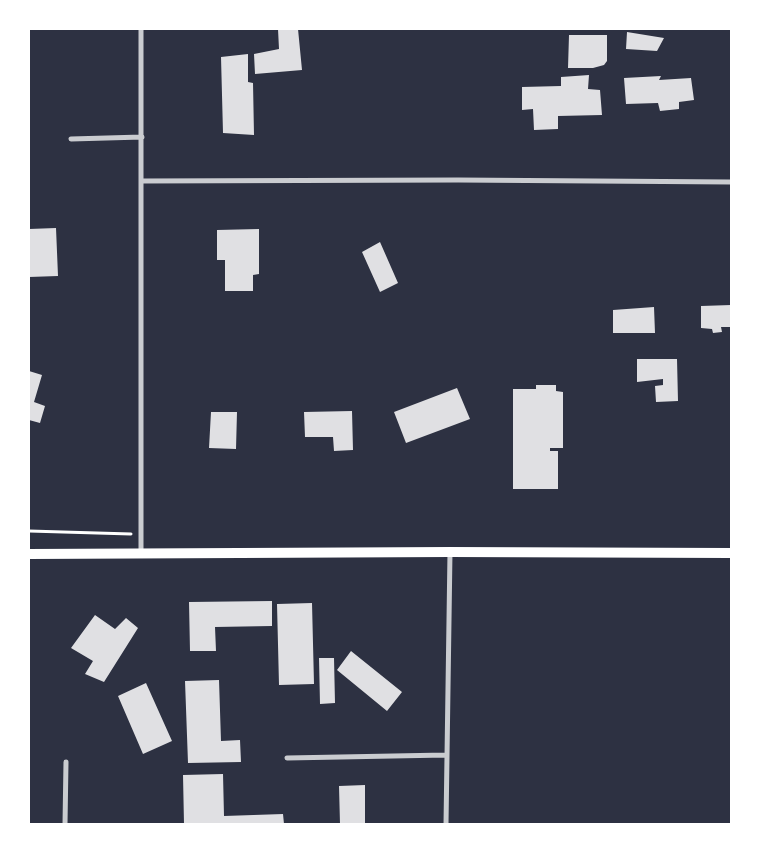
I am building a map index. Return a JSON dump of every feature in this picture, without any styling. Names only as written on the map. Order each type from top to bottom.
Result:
[{"type":"main road","points":[[29,554],[731,553]]},
{"type":"street","points":[[141,29],[141,554]]},
{"type":"street","points":[[71,139],[142,137]]},
{"type":"street","points":[[142,181],[458,180],[731,182]]},
{"type":"street","points":[[446,824],[450,552]]},
{"type":"street","points":[[287,758],[446,755]]},
{"type":"street","points":[[65,824],[66,762]]},
{"type":"path","points":[[29,531],[141,535]]},
{"type":"building","points":[[278,29],[298,29],[302,70],[255,74],[254,54],[279,49]]},
{"type":"building","points":[[627,32],[664,38],[657,51],[626,49]]},
{"type":"building","points":[[569,35],[607,35],[607,61],[604,65],[593,68],[568,68]]},
{"type":"building","points":[[248,54],[248,82],[253,83],[254,135],[223,133],[221,57]]},
{"type":"building","points":[[589,75],[588,89],[600,90],[602,115],[558,116],[558,129],[534,130],[533,109],[522,110],[522,87],[561,86],[561,77]]},
{"type":"building","points":[[661,76],[659,80],[691,78],[694,100],[679,102],[679,109],[660,111],[658,103],[626,104],[624,78]]},
{"type":"building","points":[[56,228],[58,276],[29,277],[29,229]]},
{"type":"building","points":[[259,229],[259,274],[253,275],[253,291],[225,291],[225,260],[217,260],[217,230]]},
{"type":"building","points":[[380,242],[398,283],[380,292],[362,252]]},
{"type":"building","points":[[731,305],[731,327],[721,327],[722,332],[713,333],[712,329],[701,328],[701,306]]},
{"type":"building","points":[[654,307],[655,333],[613,333],[613,310]]},
{"type":"building","points":[[637,359],[677,359],[678,401],[656,402],[655,386],[663,385],[663,379],[637,382]]},
{"type":"building","points":[[29,371],[42,375],[34,402],[45,406],[40,423],[29,420]]},
{"type":"building","points":[[536,385],[556,385],[556,391],[563,392],[563,448],[550,448],[550,451],[558,451],[558,489],[513,489],[513,389],[536,389]]},
{"type":"building","points":[[457,388],[470,419],[406,443],[394,412]]},
{"type":"building","points":[[352,411],[353,450],[334,451],[333,437],[305,437],[304,412]]},
{"type":"building","points":[[211,412],[237,412],[236,449],[209,448]]},
{"type":"building","points":[[272,601],[272,626],[215,627],[216,651],[190,651],[189,602]]},
{"type":"building","points":[[312,603],[314,684],[279,685],[277,604]]},
{"type":"building","points":[[95,615],[115,629],[126,618],[138,628],[104,682],[85,674],[93,661],[71,648]]},
{"type":"building","points":[[351,651],[402,692],[387,711],[337,670]]},
{"type":"building","points":[[319,658],[334,658],[335,703],[320,704]]},
{"type":"building","points":[[219,680],[221,741],[240,740],[241,762],[188,763],[185,681]]},
{"type":"building","points":[[146,683],[172,741],[143,754],[118,696]]},
{"type":"building","points":[[223,774],[224,816],[283,814],[284,824],[184,824],[183,775]]},
{"type":"building","points":[[365,785],[365,824],[340,824],[339,786]]}]
